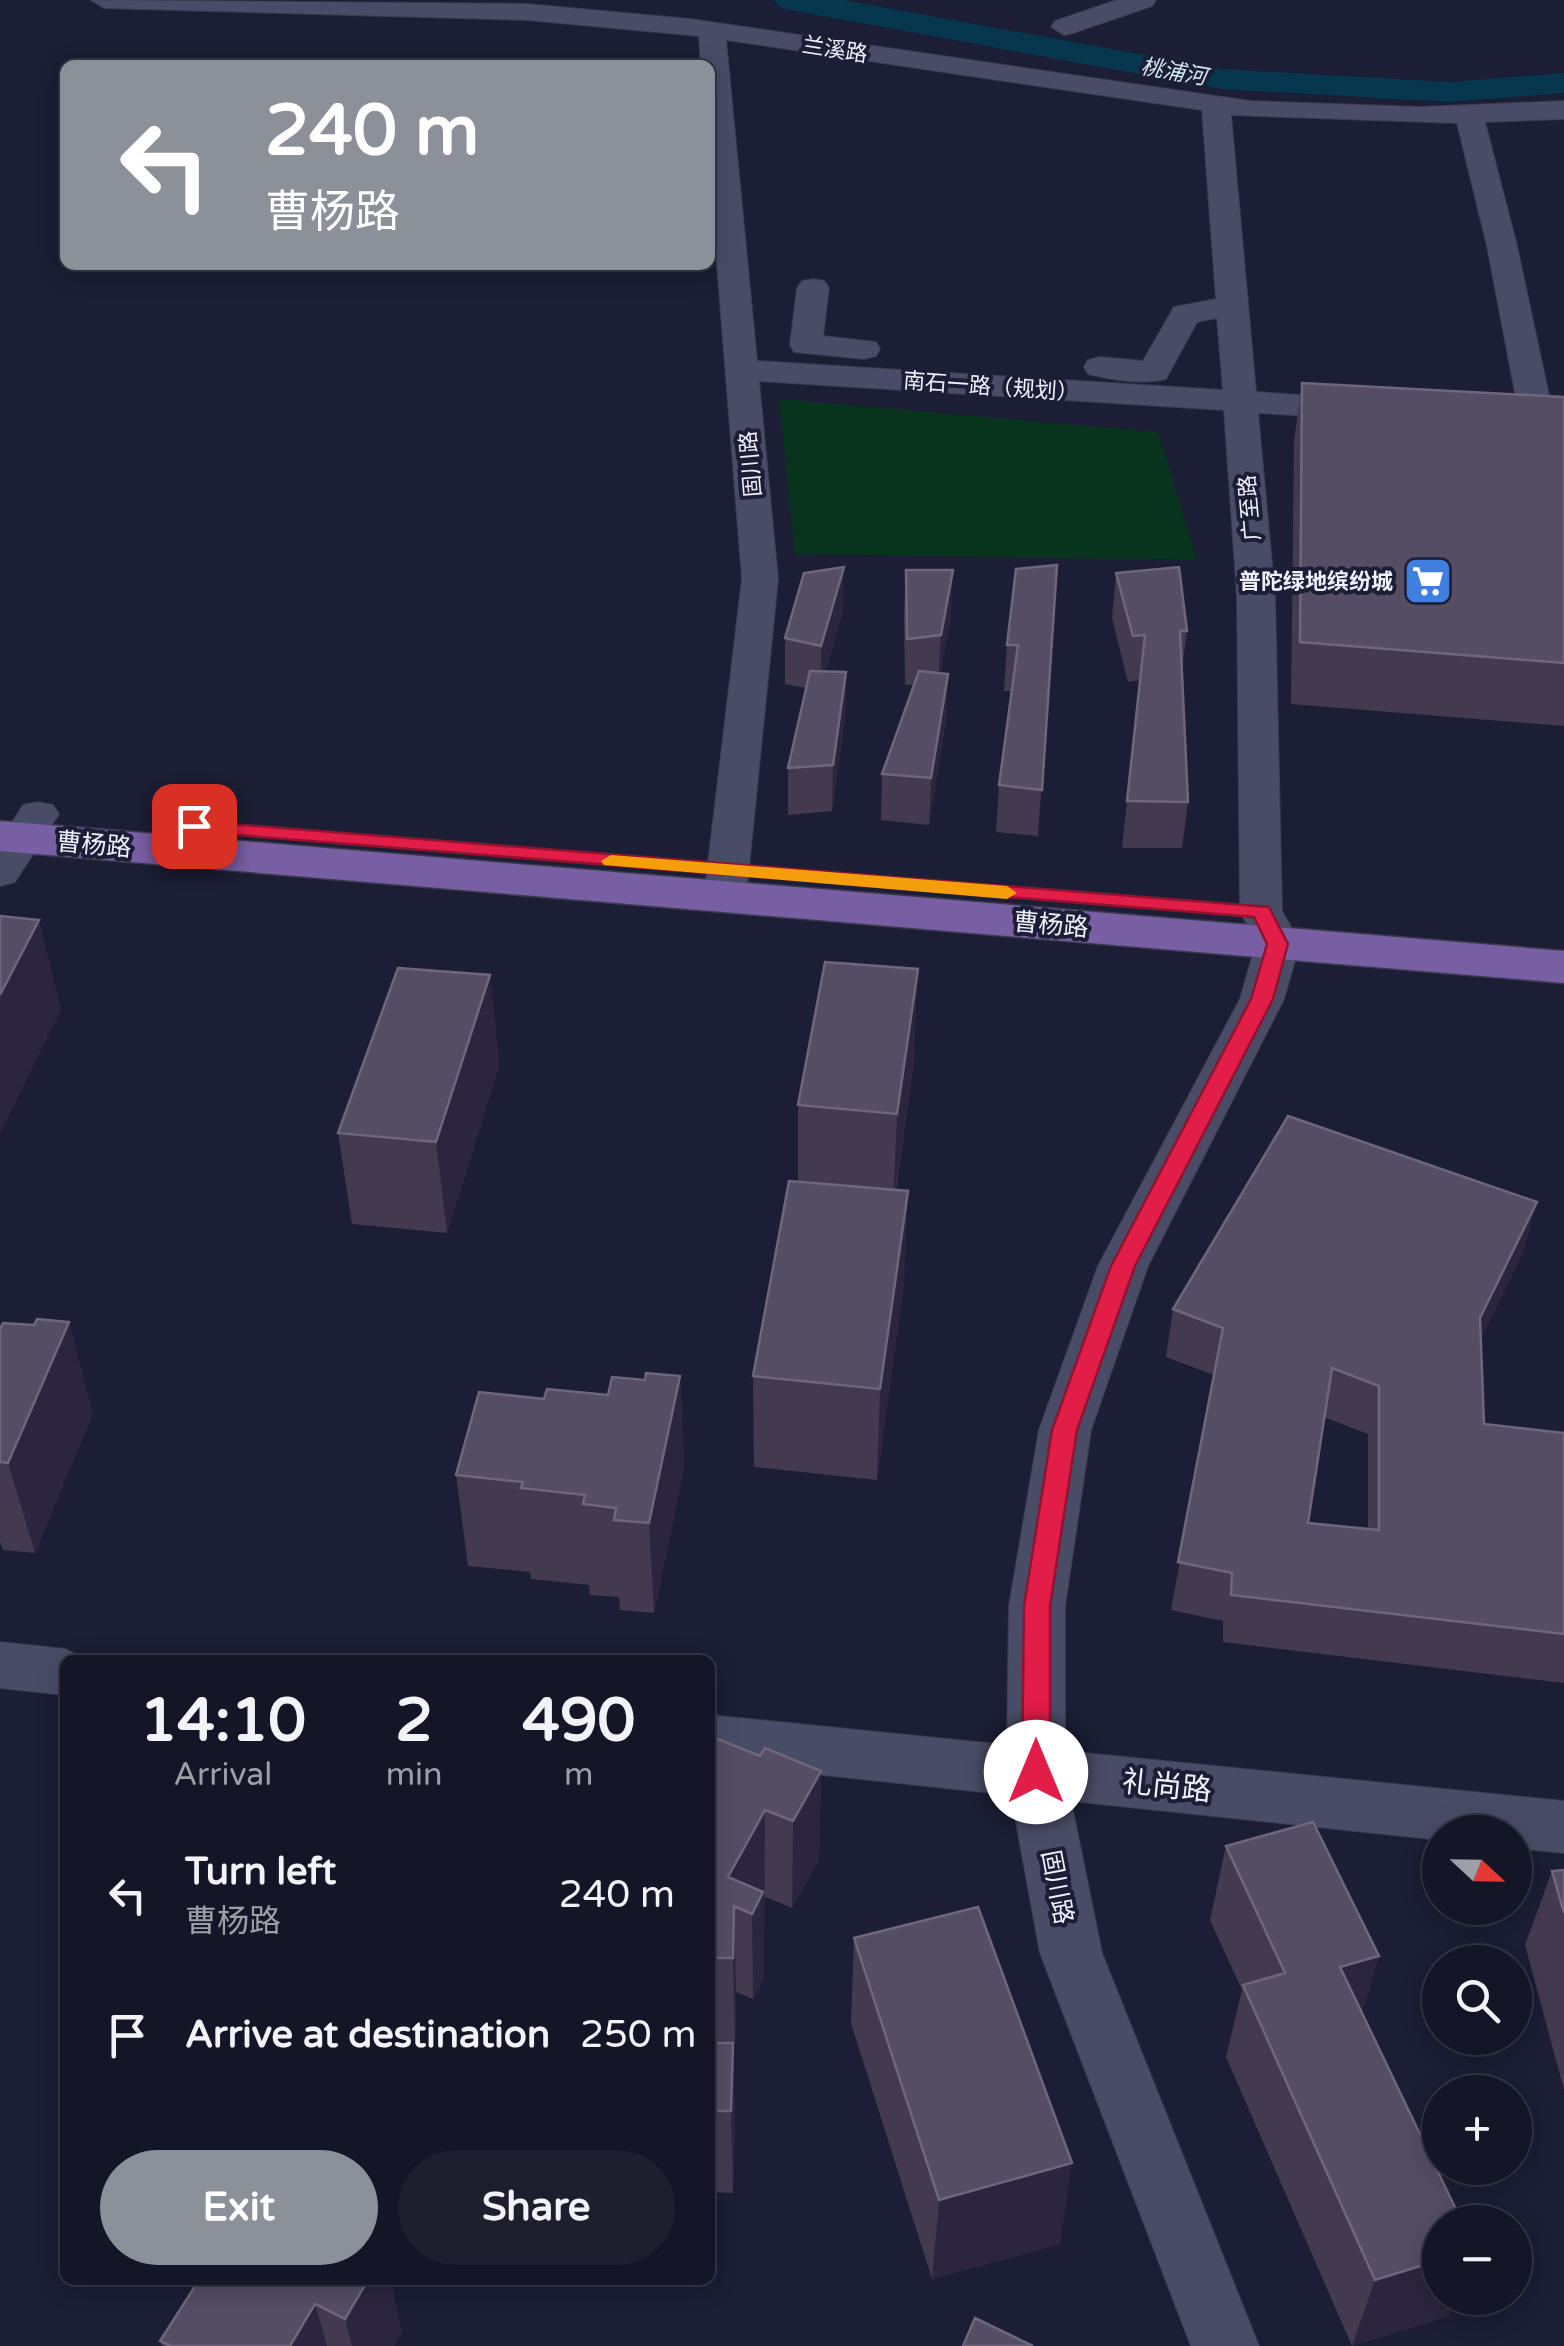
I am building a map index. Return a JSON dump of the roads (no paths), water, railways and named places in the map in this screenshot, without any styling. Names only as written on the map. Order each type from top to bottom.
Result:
[{"type":"main road","name":"曹杨路","points":[[12,834],[1270,927],[1564,934]]},
{"type":"main road","name":"曹杨路","points":[[1270,927],[1564,967]]},
{"type":"street","name":"兰溪路","points":[[104,0],[527,12],[712,30],[1216,105],[1334,115],[1564,110]]},
{"type":"street","points":[[1064,26],[1144,0]]},
{"type":"street","name":"固川路","points":[[712,30],[715,60]]},
{"type":"street","name":"固川路","points":[[715,64],[760,579],[727,884]]},
{"type":"street","name":"广至路","points":[[1216,105],[1256,596],[1270,927]]},
{"type":"street","points":[[1469,115],[1550,420],[1497,416]]},
{"type":"street","points":[[813,288],[806,345],[1154,372],[1185,314],[1232,306]]},
{"type":"street","name":"南石一路（规划）","points":[[742,370],[1398,411]]},
{"type":"street","name":"固川路","points":[[1225,2346],[1071,1953],[1036,1772],[1037,1606],[1065,1430],[1123,1266],[1262,999],[1270,927]]},
{"type":"street","points":[[0,1665],[60,1671]]},
{"type":"street","name":"礼尚路","points":[[715,1740],[1564,1827]]},
{"type":"waterway","name":"桃浦河","points":[[790,0],[1221,79],[1450,92],[1564,83]]},
{"type":"place","name":"普陀绿地缤纷城","points":[[1428,581]]}]
